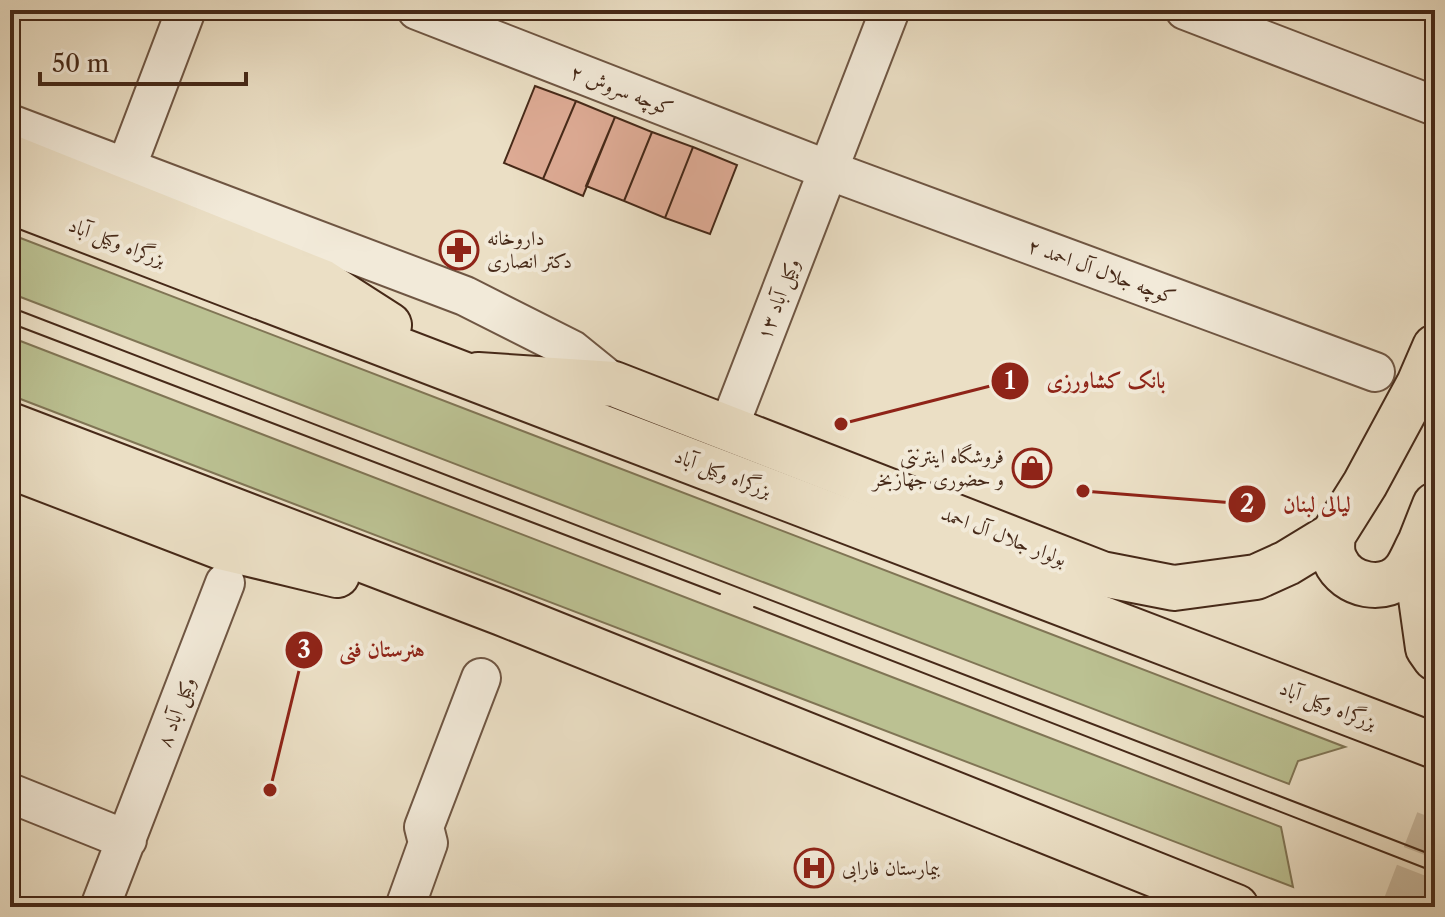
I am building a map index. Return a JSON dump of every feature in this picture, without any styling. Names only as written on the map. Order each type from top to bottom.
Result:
[{"type":"main road","points":[[10,157],[322,282],[469,375]]},
{"type":"main road","name":"بزرگراه وکیل آباد","points":[[10,201],[1435,746]]},
{"type":"main road","name":"بولوار جلال آل احمد","points":[[469,375],[614,384],[1102,574],[1174,588],[1256,577],[1287,563],[1333,535],[1419,384],[1435,347]]},
{"type":"main road","points":[[10,425],[502,613],[1236,907]]},
{"type":"main road","points":[[10,466],[221,547],[502,613]]},
{"type":"main road","points":[[1333,535],[1335,561],[1343,573],[1367,585],[1381,585],[1404,572],[1428,524]]},
{"type":"main road","points":[[1428,524],[1421,598],[1428,648],[1435,658]]},
{"type":"street","points":[[126,168],[186,10]]},
{"type":"street","name":"کوچه سروش ۲","points":[[417,10],[828,170]]},
{"type":"street","name":"۱۳ وکیل آباد","points":[[728,429],[890,10]]},
{"type":"street","points":[[1185,10],[1435,106]]},
{"type":"street","points":[[10,124],[465,296],[572,350],[614,384]]},
{"type":"street","name":"کوچه جلال آل احمد ۲","points":[[828,170],[1375,372]]},
{"type":"street","name":"۸ وکیل آباد","points":[[100,907],[225,583]]},
{"type":"street","points":[[405,907],[428,843],[424,827],[481,678]]},
{"type":"street","points":[[10,793],[127,840]]},
{"type":"street","points":[[1097,852],[1183,907]]},
{"type":"green space","points":[[10,234],[1345,747],[1298,761],[1289,784],[10,293]]},
{"type":"green space","points":[[10,337],[1281,827],[1293,887],[10,395]]},
{"type":"building","points":[[535,86],[576,101],[543,179],[504,163]]},
{"type":"building","points":[[576,101],[615,117],[583,196],[543,179]]},
{"type":"building","points":[[615,117],[652,132],[624,201],[586,186]]},
{"type":"building","points":[[652,132],[693,147],[665,218],[624,201]]},
{"type":"building","points":[[693,147],[737,165],[710,234],[665,218]]},
{"type":"tunnel","points":[[1401,907],[1435,819]]},
{"type":"tram line","points":[[10,307],[1435,856]]},
{"type":"tram line","points":[[10,323],[720,594]]},
{"type":"tram line","points":[[754,607],[1435,872]]},
{"type":"place","name":"داروخانه دکتر انصاری","points":[[459,250]]},
{"type":"place","name":"بانک کشاورزی","points":[[841,424]]},
{"type":"place","name":"فروشگاه اینترنتی و حضوری جهازبخر","points":[[1032,468]]},
{"type":"place","name":"لیالی لبنان","points":[[1083,491]]},
{"type":"place","name":"هنرستان فنی","points":[[270,790]]},
{"type":"place","name":"بیمارستان فارابی","points":[[814,868]]}]
